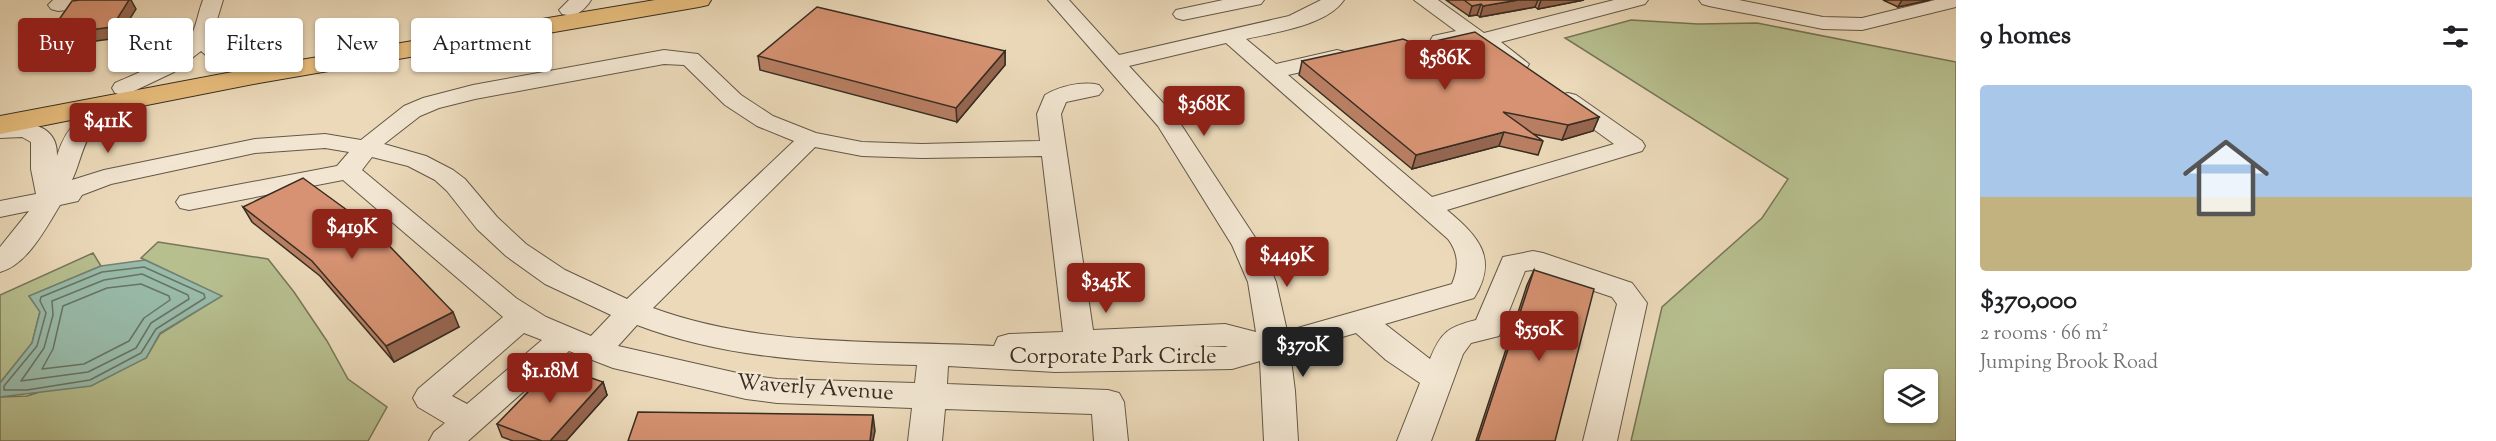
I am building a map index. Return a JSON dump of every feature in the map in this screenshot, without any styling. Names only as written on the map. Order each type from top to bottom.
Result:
[{"type":"highway","points":[[303,55],[575,5],[627,0]]},
{"type":"highway","points":[[0,112],[127,94],[699,0]]},
{"type":"highway","points":[[0,125],[220,72]]},
{"type":"street","points":[[58,5],[105,0]]},
{"type":"street","points":[[0,263],[37,223],[69,162],[81,129],[127,94],[175,62],[201,36],[213,0]]},
{"type":"street","points":[[1058,0],[1168,122],[1236,228],[1262,282],[1274,348],[1281,441]]},
{"type":"street","points":[[1175,7],[1254,0]]},
{"type":"street","points":[[1116,62],[1296,21],[1308,6],[1334,0]]},
{"type":"street","points":[[1175,7],[1270,72],[1428,207],[1633,146],[1481,37],[1424,0]]},
{"type":"street","points":[[1423,45],[1500,34],[1638,0]]},
{"type":"street","points":[[1709,0],[1823,23],[1862,24],[1956,1]]},
{"type":"street","points":[[1745,0],[1773,14]]},
{"type":"street","points":[[201,36],[205,42]]},
{"type":"street","points":[[1270,72],[1357,52]]},
{"type":"street","points":[[189,202],[357,160],[378,136],[412,111],[451,97],[643,59],[671,56],[690,59],[733,100],[757,116],[810,139],[862,149],[922,151],[1054,148]]},
{"type":"street","points":[[1079,351],[1049,114],[1053,100],[1068,92],[1091,90]]},
{"type":"street","points":[[0,131],[34,131],[44,139],[46,152],[43,167],[50,197]]},
{"type":"street","points":[[596,350],[810,139]]},
{"type":"street","name":"Corporate Park Circle","points":[[0,209],[50,197],[101,191],[270,154],[357,160],[417,161],[444,175],[456,185],[487,223],[516,250],[555,277],[632,313],[686,330],[751,343],[824,352],[934,354],[1079,351],[1232,358],[1274,348],[1464,291],[1473,270],[1470,247],[1458,233],[1428,207]]},
{"type":"street","name":"Waverly Avenue","points":[[357,160],[506,305],[523,317],[564,338],[596,350],[637,363],[753,388],[1108,402],[1111,441]]},
{"type":"street","points":[[1414,441],[1449,350],[1461,335],[1488,328],[1513,264],[1533,260],[1622,290],[1632,303],[1600,441]]},
{"type":"street","points":[[523,317],[429,398],[457,431],[564,338]]},
{"type":"street","points":[[1363,321],[1386,345],[1409,363],[1437,378]]},
{"type":"street","points":[[925,441],[934,354]]},
{"type":"shaded area","points":[[1631,20],[1698,24],[1757,23],[1956,62],[1956,441],[1631,441],[1662,307],[1762,218],[1788,179],[1565,38]]},
{"type":"shaded area","points":[[158,242],[268,259],[294,292],[327,341],[348,379],[387,407],[368,441],[0,441],[0,397],[27,396],[146,358],[160,334],[221,296],[141,258]]},
{"type":"shaded area","points":[[93,253],[101,266],[29,296],[40,311],[32,343],[0,383],[0,295]]},
{"type":"water","points":[[145,260],[222,296],[160,333],[146,358],[91,386],[0,397],[0,383],[32,343],[40,312],[29,296],[101,266]]},
{"type":"building","points":[[129,0],[118,18],[108,18],[108,28],[96,29],[96,18],[60,18],[72,1]]},
{"type":"building","points":[[1464,0],[1518,0],[1472,6]]},
{"type":"building","points":[[817,7],[1005,51],[956,108],[758,56]]},
{"type":"building","points":[[1475,32],[1599,117],[1568,125],[1503,112],[1543,141],[1504,132],[1416,155],[1302,61],[1403,39],[1418,45]]},
{"type":"building","points":[[303,178],[373,229],[453,312],[386,346],[312,261],[243,207]]},
{"type":"building","points":[[1534,270],[1594,289],[1555,441],[1478,441]]},
{"type":"building","points":[[554,365],[603,382],[550,441],[542,441],[497,424]]},
{"type":"building","points":[[638,412],[873,415],[870,441],[628,441]]}]
